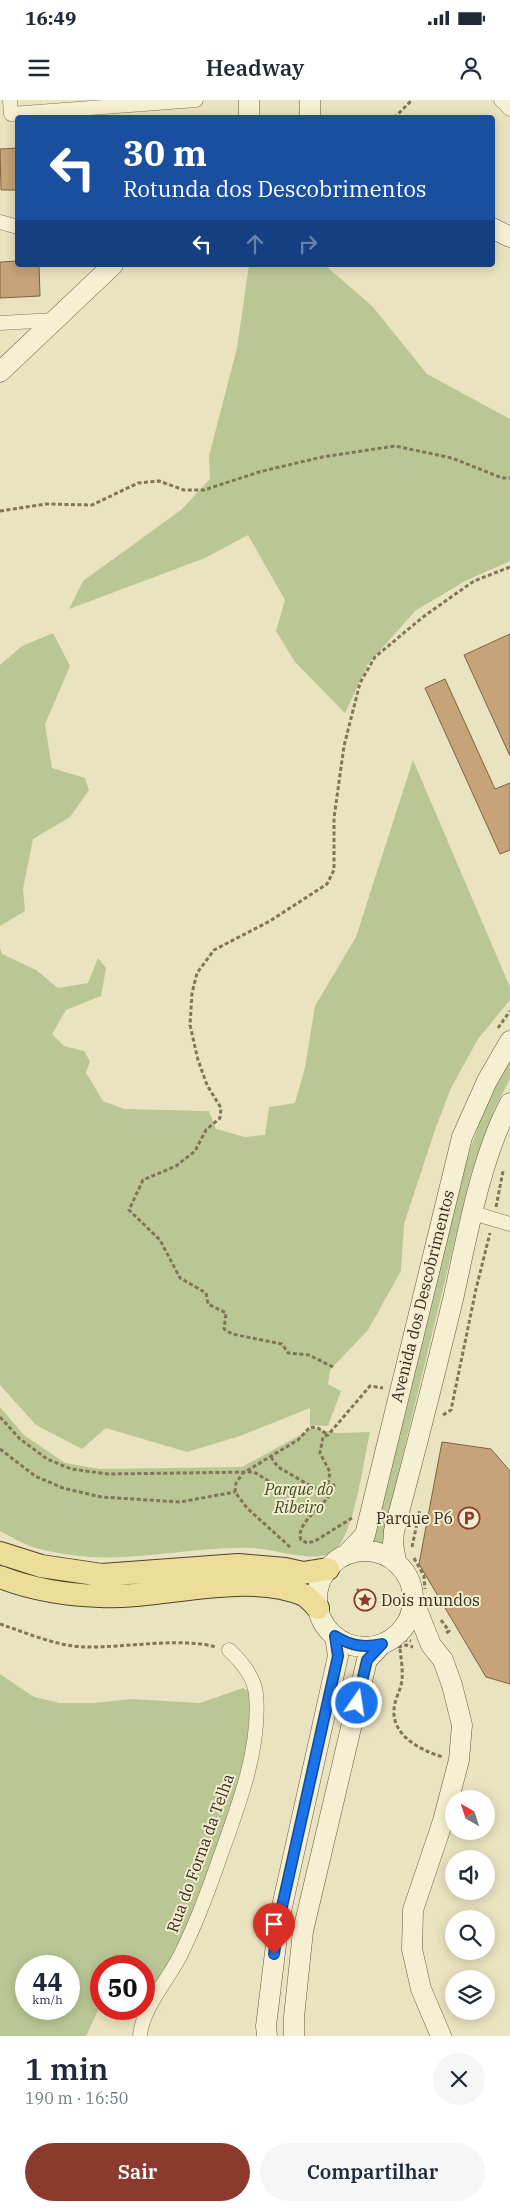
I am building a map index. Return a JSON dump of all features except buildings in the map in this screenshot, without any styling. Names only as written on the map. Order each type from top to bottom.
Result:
[{"type":"main road","points":[[495,230],[510,237]]},
{"type":"main road","points":[[0,372],[111,267]]},
{"type":"main road","name":"Avenida dos Descobrimentos","points":[[348,1554],[365,1535],[462,1137],[487,1081],[503,1037]]},
{"type":"main road","name":"Avenida dos Descobrimentos","points":[[406,1559],[393,1544],[394,1531],[438,1363],[473,1213],[501,1120],[510,1103]]},
{"type":"main road","points":[[318,1608],[319,1588],[328,1569],[336,1560],[360,1551],[373,1551],[406,1559],[406,1573],[412,1587],[419,1596]]},
{"type":"main road","points":[[0,1554],[41,1566],[102,1575],[238,1565],[285,1569],[303,1573],[328,1569]]},
{"type":"main road","points":[[0,1577],[37,1588],[101,1596],[236,1586],[279,1588],[306,1596],[318,1608],[327,1628],[346,1643],[358,1646],[404,1645],[443,1660],[462,1725],[459,1760],[443,1821],[413,1910],[412,1949],[421,1989],[441,2036]]},
{"type":"main road","points":[[404,1645],[419,1596]]},
{"type":"main road","points":[[404,1645],[407,1623],[419,1596]]},
{"type":"main road","points":[[267,2036],[268,2008],[279,1920],[338,1656],[335,1636]]},
{"type":"main road","points":[[294,2036],[294,2017],[303,1931],[367,1660],[404,1645]]},
{"type":"street","points":[[10,100],[11,114],[54,105],[196,100]]},
{"type":"street","points":[[502,100],[510,109]]},
{"type":"street","points":[[0,222],[15,226]]},
{"type":"street","points":[[0,324],[55,320]]},
{"type":"street","points":[[473,1213],[510,1224]]},
{"type":"street","name":"Rua do Forna da Telha","points":[[140,2036],[141,2027],[161,1988],[182,1954],[205,1897],[240,1804],[251,1758],[256,1694],[250,1676],[242,1661],[229,1650]]},
{"type":"path","points":[[397,115],[412,100]]},
{"type":"path","points":[[0,511],[46,504],[92,505],[138,483],[159,481],[184,490],[204,490],[268,470],[322,458],[395,446],[452,458],[502,478],[510,478]]},
{"type":"path","points":[[333,1367],[309,1355],[288,1353],[282,1344],[232,1334],[224,1329],[226,1313],[208,1304],[206,1294],[180,1278],[160,1240],[129,1210],[143,1180],[176,1166],[195,1151],[206,1130],[220,1118],[221,1108],[207,1085],[198,1060],[190,1024],[192,993],[197,973],[214,950],[270,921],[327,884],[334,870],[334,818],[344,746],[360,683],[375,657],[423,617],[474,581],[510,566]]},
{"type":"path","points":[[503,1037],[510,1010]]},
{"type":"path","points":[[439,1417],[451,1410],[476,1289],[505,1164]]},
{"type":"path","points":[[461,1337],[480,1251]]},
{"type":"path","points":[[328,1484],[330,1472],[320,1453],[322,1437],[328,1435],[370,1386],[386,1389]]},
{"type":"path","points":[[0,1417],[20,1439],[40,1454],[71,1469],[108,1474],[254,1472],[278,1490],[296,1492],[316,1489],[328,1484],[334,1485],[333,1490],[302,1527],[301,1540],[307,1543],[314,1541],[352,1518],[356,1519],[355,1524]]},
{"type":"path","points":[[290,1547],[247,1508],[235,1492],[236,1483],[243,1473],[298,1440],[310,1427],[318,1428],[328,1435]]},
{"type":"path","points":[[0,1449],[35,1476],[63,1488],[100,1497],[180,1502],[235,1492]]},
{"type":"path","points":[[270,1456],[278,1467],[316,1489]]},
{"type":"path","points":[[419,1504],[411,1550],[424,1576],[419,1596],[417,1578],[406,1559],[419,1504]]},
{"type":"path","points":[[357,1589],[370,1605]]},
{"type":"path","points":[[438,1616],[449,1631]]},
{"type":"path","points":[[0,1624],[41,1638],[82,1647],[179,1644],[208,1645],[229,1650]]},
{"type":"path","points":[[404,1645],[402,1680],[394,1710],[397,1728],[413,1744],[430,1754],[459,1760]]},
{"type":"green space","points":[[249,267],[327,267],[373,307],[427,374],[510,419],[510,561],[465,581],[415,611],[368,664],[345,713],[295,662],[276,631],[285,600],[248,535],[205,558],[69,609],[83,581],[181,510],[210,479],[209,456],[237,348]]},
{"type":"green space","points":[[53,633],[70,666],[45,724],[52,768],[85,778],[89,790],[70,817],[33,839],[23,889],[25,911],[0,926],[0,665],[22,646]]},
{"type":"green space","points":[[413,760],[510,987],[510,1000],[478,1039],[451,1088],[404,1224],[401,1271],[368,1330],[330,1370],[328,1384],[341,1391],[328,1426],[310,1425],[310,1408],[240,1436],[187,1452],[106,1428],[82,1449],[36,1425],[0,1385],[0,948],[2,954],[36,970],[58,988],[88,983],[98,958],[106,968],[101,996],[66,1010],[52,1034],[64,1046],[84,1051],[90,1061],[86,1073],[103,1101],[124,1109],[209,1111],[216,1129],[245,1137],[265,1135],[269,1107],[295,1103],[305,1068],[315,1006],[356,937]]},
{"type":"green space","points":[[510,1059],[510,1079],[494,1110],[470,1177],[382,1546],[372,1543],[461,1175],[486,1104]]},
{"type":"green space","name":"Parque do Ribeiro","points":[[0,1407],[24,1435],[65,1463],[100,1469],[242,1467],[313,1428],[337,1433],[370,1432],[352,1516],[346,1533],[339,1545],[331,1553],[313,1557],[253,1548],[229,1548],[136,1556],[88,1557],[38,1549],[0,1531]]},
{"type":"green space","points":[[0,1674],[34,1697],[60,1703],[94,1703],[131,1699],[200,1703],[243,1688],[256,1694],[240,1804],[161,1988],[155,1986],[155,1955],[90,1955],[90,2020],[94,2020],[86,2036],[0,2036]]},
{"type":"place","name":"Parque P6","points":[[469,1518]]},
{"type":"place","name":"Dois mundos","points":[[365,1600]]},
{"type":"route","points":[[274,1954],[279,1920],[338,1656],[335,1636],[346,1643],[358,1646],[370,1647],[382,1644],[367,1660],[357,1703]]}]
